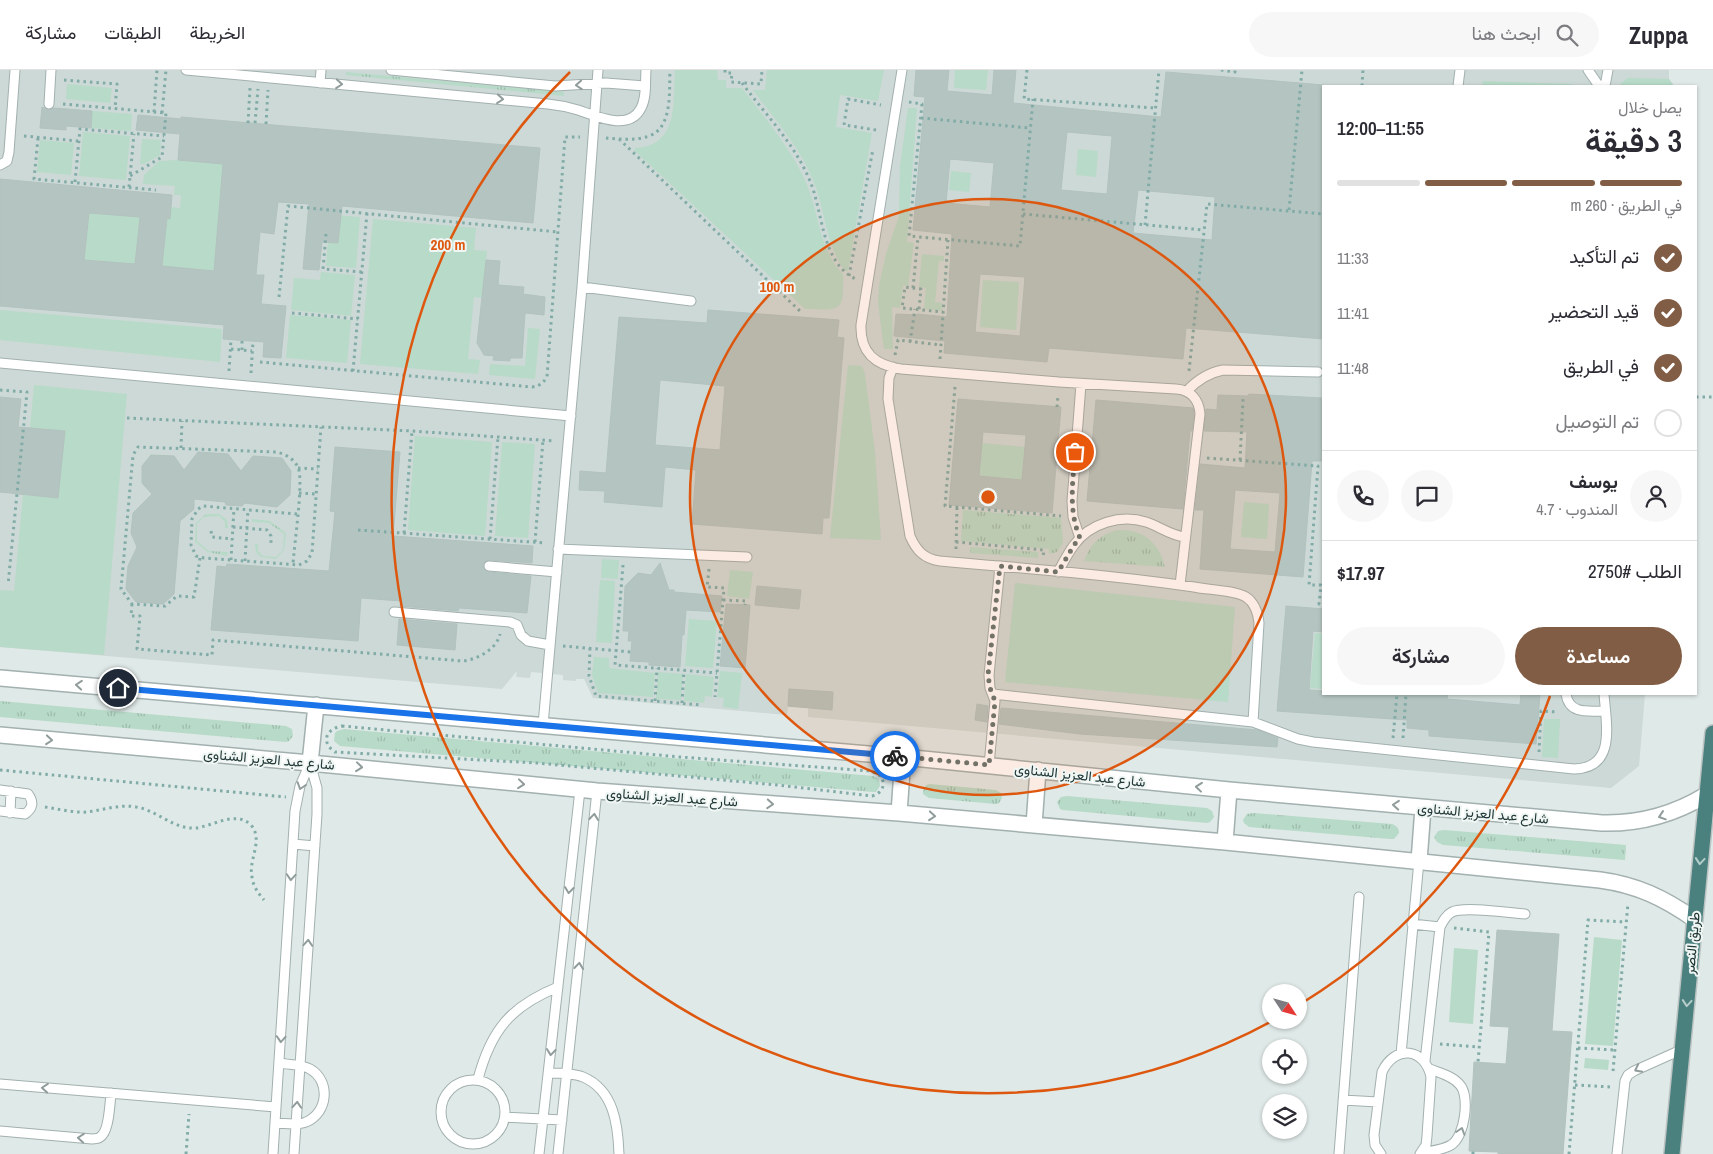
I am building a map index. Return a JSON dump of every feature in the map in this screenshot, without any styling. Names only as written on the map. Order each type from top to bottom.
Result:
[{"type":"highway","name":"طريق النصر","points":[[1672,1154],[1713,733]]},
{"type":"street","name":"شارع عبد العزيز الشناوى","points":[[0,678],[903,757],[1229,790],[1618,824],[1664,816],[1706,795]]},
{"type":"street","points":[[310,762],[316,705]]},
{"type":"street","name":"شارع عبد العزيز الشناوى","points":[[0,735],[310,762],[580,790],[899,813],[1225,842],[1600,880],[1629,884],[1662,899],[1694,920]]},
{"type":"street","points":[[899,813],[903,757]]},
{"type":"street","points":[[1034,825],[1038,770]]},
{"type":"street","points":[[1225,842],[1229,790]]},
{"type":"street","points":[[1419,861],[1423,808]]},
{"type":"lane","points":[[0,165],[9,157],[15,70]]},
{"type":"lane","points":[[49,104],[51,70]]},
{"type":"lane","points":[[186,70],[252,73],[320,82],[548,104],[613,120],[631,118],[642,107],[646,70]]},
{"type":"lane","points":[[320,70],[320,82]]},
{"type":"lane","points":[[391,70],[555,86],[597,83],[645,86]]},
{"type":"lane","points":[[543,725],[582,287],[598,70]]},
{"type":"lane","points":[[902,70],[861,325],[862,342],[877,362],[893,368],[1187,391],[1195,398],[1200,408],[1180,585]]},
{"type":"lane","points":[[1458,85],[1460,70]]},
{"type":"lane","points":[[1588,70],[1598,85]]},
{"type":"lane","points":[[1606,85],[1608,70]]},
{"type":"lane","points":[[582,287],[691,301]]},
{"type":"lane","points":[[0,363],[571,416]]},
{"type":"lane","points":[[893,368],[889,378],[888,398],[910,536],[916,548],[926,558],[1180,585],[1245,597],[1253,604],[1258,613],[1259,623],[1253,722]]},
{"type":"lane","points":[[1187,391],[1199,379],[1224,370],[1318,372]]},
{"type":"lane","points":[[1080,538],[1073,517],[1072,486],[1081,384]]},
{"type":"lane","points":[[1058,572],[1080,538],[1103,523],[1120,520],[1146,522],[1166,532],[1186,537]]},
{"type":"lane","points":[[559,547],[624,552],[747,557]]},
{"type":"lane","points":[[489,566],[556,572]]},
{"type":"lane","points":[[989,765],[995,706],[988,675],[1000,566]]},
{"type":"lane","points":[[394,612],[517,625],[521,635],[528,640],[550,645]]},
{"type":"lane","points":[[993,694],[1253,722],[1298,739],[1313,742],[1582,769],[1595,763],[1604,751],[1606,744],[1604,695]]},
{"type":"lane","points":[[1566,695],[1569,703],[1578,710],[1605,711]]},
{"type":"lane","points":[[274,1154],[297,798],[310,762]]},
{"type":"lane","points":[[294,1154],[318,801],[310,762]]},
{"type":"lane","points":[[0,790],[28,794],[32,805],[25,814],[0,811]]},
{"type":"lane","points":[[539,1154],[580,790]]},
{"type":"lane","points":[[10,813],[11,791]]},
{"type":"lane","points":[[558,1154],[597,791]]},
{"type":"lane","points":[[293,844],[315,846]]},
{"type":"lane","points":[[1401,1054],[1419,861]]},
{"type":"lane","points":[[1338,1154],[1359,897]]},
{"type":"lane","points":[[1421,1154],[1426,1145],[1432,1077],[1427,1065],[1427,1043],[1440,927],[1447,915],[1457,910],[1525,914]]},
{"type":"lane","points":[[1412,924],[1440,927]]},
{"type":"lane","points":[[478,1079],[490,1045],[505,1021],[520,1006],[558,987]]},
{"type":"lane","points":[[557,999],[575,1000]]},
{"type":"lane","points":[[1618,1154],[1624,1088],[1628,1075],[1634,1070],[1682,1049]]},
{"type":"lane","points":[[1381,1154],[1376,1145],[1374,1135],[1382,1072],[1386,1063],[1392,1057],[1410,1053],[1418,1056],[1427,1065],[1456,1081],[1464,1091],[1463,1129],[1456,1141],[1451,1145],[1421,1154]]},
{"type":"lane","points":[[275,1123],[296,1124],[306,1122],[315,1116],[322,1107],[325,1097],[323,1086],[318,1076],[310,1069],[280,1064]]},
{"type":"lane","points":[[549,1073],[583,1077],[597,1086],[608,1098],[614,1113],[620,1154]]},
{"type":"lane","points":[[469,1079],[478,1079],[488,1082],[496,1088],[502,1097],[505,1117],[494,1137],[480,1144],[470,1144],[453,1138],[446,1131],[440,1113],[441,1103],[445,1094],[452,1087],[469,1079]]},
{"type":"lane","points":[[0,1084],[276,1107]]},
{"type":"lane","points":[[0,1130],[92,1139],[99,1138],[104,1134],[106,1128],[111,1093]]},
{"type":"lane","points":[[1343,1100],[1378,1102]]},
{"type":"lane","points":[[505,1117],[562,1120]]},
{"type":"lane","points":[[478,1154],[480,1144]]},
{"type":"path","points":[[154,112],[157,70]]},
{"type":"path","points":[[162,113],[166,70]]},
{"type":"path","points":[[260,362],[532,387],[544,382],[547,377],[565,137],[641,138],[650,136],[658,131],[664,123],[666,114],[670,70]]},
{"type":"path","points":[[725,70],[725,73],[732,73],[731,82],[761,84],[762,70]]},
{"type":"path","points":[[1027,70],[1024,98],[1155,108]]},
{"type":"path","points":[[1145,225],[1159,70]]},
{"type":"path","points":[[1221,70],[1229,72],[1235,72],[1235,70]]},
{"type":"path","points":[[1289,210],[1302,70]]},
{"type":"path","points":[[1362,85],[1363,70]]},
{"type":"path","points":[[1229,72],[1229,78]]},
{"type":"path","points":[[60,88],[61,80],[117,84],[115,108]]},
{"type":"path","points":[[742,83],[796,153],[804,167],[816,199],[830,250],[835,260],[849,276],[868,285]]},
{"type":"path","points":[[248,122],[250,96]]},
{"type":"path","points":[[255,123],[257,96]]},
{"type":"path","points":[[880,113],[883,96]]},
{"type":"path","points":[[266,124],[268,97]]},
{"type":"path","points":[[876,130],[844,125],[848,99],[881,104]]},
{"type":"path","points":[[896,101],[922,104],[909,236],[1020,246],[1033,99]]},
{"type":"path","points":[[59,104],[166,113],[162,157],[130,176]]},
{"type":"path","points":[[921,118],[1030,128]]},
{"type":"path","points":[[849,276],[878,121]]},
{"type":"path","points":[[75,182],[80,129],[164,136]]},
{"type":"path","points":[[129,187],[134,134]]},
{"type":"path","points":[[11,135],[78,141]]},
{"type":"path","points":[[38,138],[34,179],[156,190]]},
{"type":"path","points":[[618,138],[802,313]]},
{"type":"path","points":[[1187,391],[1207,204],[1322,214]]},
{"type":"path","points":[[279,297],[288,206],[558,232]]},
{"type":"path","points":[[353,371],[367,213]]},
{"type":"path","points":[[1023,214],[1204,230]]},
{"type":"path","points":[[326,234],[323,269],[362,272]]},
{"type":"path","points":[[912,288],[918,237]]},
{"type":"path","points":[[939,372],[948,240]]},
{"type":"path","points":[[910,342],[917,309],[921,289],[904,287],[902,308],[917,309],[943,312]]},
{"type":"path","points":[[292,313],[358,319]]},
{"type":"path","points":[[229,384],[231,339]]},
{"type":"path","points":[[242,340],[242,350]]},
{"type":"path","points":[[893,368],[898,340],[941,344]]},
{"type":"path","points":[[250,386],[253,341]]},
{"type":"path","points":[[231,349],[252,351]]},
{"type":"path","points":[[956,374],[945,506],[1073,517]]},
{"type":"path","points":[[0,390],[27,392],[8,585]]},
{"type":"path","points":[[1697,397],[1713,397]]},
{"type":"path","points":[[1057,407],[1058,399]]},
{"type":"path","points":[[1240,460],[1243,399]]},
{"type":"path","points":[[127,418],[412,431],[568,441]]},
{"type":"path","points":[[181,448],[182,421]]},
{"type":"path","points":[[297,514],[203,506],[194,513],[192,519],[191,545],[193,553],[200,558],[304,564],[312,553],[322,427]]},
{"type":"path","points":[[404,533],[412,431]]},
{"type":"path","points":[[490,539],[498,437]]},
{"type":"path","points":[[535,542],[542,440]]},
{"type":"path","points":[[293,564],[300,474],[298,468],[289,457],[276,452],[142,446],[134,450],[121,589],[132,604],[131,616],[140,616],[137,649],[212,655],[213,640],[458,662],[475,658],[495,646],[500,637],[501,622]]},
{"type":"path","points":[[1195,458],[1318,466],[1309,584],[1321,586],[1319,604],[1322,604]]},
{"type":"path","points":[[298,468],[318,468]]},
{"type":"path","points":[[299,493],[316,494]]},
{"type":"path","points":[[956,562],[957,507]]},
{"type":"path","points":[[230,560],[234,508]]},
{"type":"path","points":[[245,561],[248,509]]},
{"type":"path","points":[[233,526],[267,530],[271,536],[271,543]]},
{"type":"path","points":[[358,530],[535,542],[559,547]]},
{"type":"path","points":[[211,531],[212,537],[232,540]]},
{"type":"path","points":[[956,542],[1044,550],[1042,570]]},
{"type":"path","points":[[624,552],[615,665],[717,673]]},
{"type":"path","points":[[710,556],[707,587],[724,588],[715,697]]},
{"type":"path","points":[[132,604],[165,606],[177,596],[194,597],[200,558]]},
{"type":"path","points":[[723,600],[746,601],[745,605]]},
{"type":"path","points":[[550,645],[631,652]]},
{"type":"path","points":[[590,648],[589,676],[596,696],[701,705]]},
{"type":"path","points":[[654,701],[657,668]]},
{"type":"path","points":[[682,703],[684,670]]},
{"type":"path","points":[[1397,695],[1397,751]]},
{"type":"path","points":[[1397,751],[1406,695]]},
{"type":"path","points":[[1539,766],[1541,712],[1558,712],[1558,703]]},
{"type":"path","points":[[342,726],[680,757],[871,771],[881,776],[884,786],[882,791],[872,796],[537,763],[335,752],[329,748],[326,741],[328,733],[334,728],[342,726]]},
{"type":"path","points":[[0,770],[297,798]]},
{"type":"path","points":[[32,805],[80,812],[133,806],[152,811],[175,824],[190,828],[198,828],[234,819],[246,821],[254,830],[256,836],[251,876],[254,885],[264,900]]},
{"type":"path","points":[[1612,1088],[1629,884]]},
{"type":"path","points":[[1569,1154],[1588,920],[1626,922]]},
{"type":"path","points":[[1440,927],[1489,932],[1478,1062]]},
{"type":"path","points":[[1427,1043],[1479,1047]]},
{"type":"path","points":[[1578,1048],[1615,1050]]},
{"type":"path","points":[[1575,1086],[1624,1088]]},
{"type":"path","points":[[186,1154],[191,1100]]},
{"type":"shaded area","points":[[0,70],[1669,70],[1669,79],[1673,85],[1322,85],[1322,695],[1645,695],[1639,766],[1611,788],[808,717],[808,708],[788,707],[787,715],[593,698],[584,679],[576,679],[576,681],[563,680],[563,675],[531,672],[530,678],[516,677],[517,671],[502,689],[0,647]]},
{"type":"green space","points":[[675,70],[717,70],[718,80],[726,80],[726,88],[742,88],[784,144],[799,167],[810,192],[828,253],[843,274],[843,296],[838,306],[827,309],[805,309],[634,150],[650,145],[660,139],[667,131],[673,108]]},
{"type":"green space","points":[[767,70],[884,70],[878,101],[840,95],[836,127],[872,133],[848,271],[845,271],[833,250],[817,192],[808,168],[794,145],[753,90],[765,90]]},
{"type":"green space","points":[[955,70],[988,70],[986,90],[954,88]]},
{"type":"green space","points":[[346,72],[564,92],[564,96],[346,75]]},
{"type":"green space","points":[[1627,78],[1669,79],[1673,85],[1621,85]]},
{"type":"green space","points":[[1483,81],[1574,85],[1482,85]]},
{"type":"green space","points":[[67,84],[112,88],[110,103],[66,99]]},
{"type":"green space","points":[[908,108],[917,108],[907,242],[914,243],[908,286],[903,285],[900,308],[892,307],[893,349],[884,349],[878,303],[879,286],[886,254],[899,216],[900,166]]},
{"type":"green space","points":[[92,111],[132,114],[131,131],[91,128]]},
{"type":"green space","points":[[83,132],[130,136],[126,180],[79,176]]},
{"type":"green space","points":[[142,139],[161,140],[160,155],[144,164],[140,164]]},
{"type":"green space","points":[[40,140],[74,143],[71,175],[37,172]]},
{"type":"green space","points":[[1078,149],[1098,151],[1096,177],[1076,175]]},
{"type":"green space","points":[[178,160],[223,164],[214,271],[162,266],[167,218],[170,218],[171,207],[180,208],[181,195],[174,195],[175,186],[143,184],[144,175],[159,161]]},
{"type":"green space","points":[[951,171],[971,173],[969,192],[949,190]]},
{"type":"green space","points":[[89,213],[140,217],[135,264],[84,260]]},
{"type":"green space","points":[[308,213],[360,217],[356,268],[326,266],[328,242],[337,243],[338,233],[323,222],[307,221]]},
{"type":"green space","points":[[373,219],[476,228],[474,250],[487,251],[484,283],[503,285],[502,293],[498,299],[474,297],[468,359],[480,360],[478,374],[360,364]]},
{"type":"green space","points":[[922,254],[944,256],[944,261],[939,261],[935,302],[942,303],[942,311],[924,309],[926,288],[919,287]]},
{"type":"green space","points":[[321,272],[355,275],[351,316],[291,310],[294,278],[320,280]]},
{"type":"green space","points":[[983,280],[1019,282],[1016,330],[980,327]]},
{"type":"green space","points":[[0,310],[222,329],[220,362],[0,340]]},
{"type":"green space","points":[[290,315],[351,320],[347,363],[286,358]]},
{"type":"green space","points":[[528,328],[540,329],[535,379],[489,375],[490,364],[525,366]]},
{"type":"green space","points":[[848,365],[862,366],[865,374],[875,452],[881,540],[830,538]]},
{"type":"green space","points":[[34,385],[127,394],[104,655],[0,647],[0,590],[14,591],[23,495],[58,497],[65,431],[30,428]]},
{"type":"green space","points":[[415,436],[492,442],[485,536],[408,530]]},
{"type":"green space","points":[[502,442],[535,444],[528,538],[495,536]]},
{"type":"green space","points":[[982,443],[1025,447],[1022,480],[979,476]]},
{"type":"green space","points":[[1244,502],[1269,504],[1267,539],[1241,537]]},
{"type":"green space","points":[[963,510],[1061,518],[1063,543],[1057,552],[1049,554],[1049,549],[961,541]]},
{"type":"green space","points":[[206,514],[219,514],[227,520],[228,528],[225,528],[225,522],[219,516],[204,517],[197,524],[197,541],[209,551],[228,552],[227,556],[208,552],[195,542],[196,523]]},
{"type":"green space","points":[[252,519],[270,521],[286,533],[284,550],[276,559],[261,557],[256,552],[255,544],[258,544],[258,551],[263,556],[276,557],[283,550],[284,534],[269,523],[252,522]]},
{"type":"green space","points":[[1117,530],[1135,532],[1148,539],[1159,551],[1165,567],[1084,561],[1096,541]]},
{"type":"green space","points":[[970,547],[1038,552],[1038,558],[970,553]]},
{"type":"green space","points":[[602,559],[619,560],[618,579],[601,578]]},
{"type":"green space","points":[[730,570],[753,572],[749,599],[727,596]]},
{"type":"green space","points":[[600,580],[615,581],[612,643],[596,642]]},
{"type":"green space","points":[[1015,583],[1235,607],[1228,702],[1005,682]]},
{"type":"green space","points":[[689,619],[717,621],[713,668],[685,666]]},
{"type":"green space","points":[[1315,633],[1322,634],[1322,689],[1310,688]]},
{"type":"green space","points":[[594,657],[609,658],[609,668],[655,673],[653,697],[598,693],[592,675]]},
{"type":"green space","points":[[720,671],[742,673],[738,709],[723,707],[724,698],[717,697]]},
{"type":"green space","points":[[658,672],[683,674],[681,700],[656,699]]},
{"type":"green space","points":[[686,674],[714,677],[712,697],[705,696],[704,703],[684,701]]},
{"type":"green space","points":[[0,701],[286,726],[292,729],[293,736],[286,742],[0,717]]},
{"type":"green space","points":[[1544,719],[1560,719],[1558,758],[1542,757]]},
{"type":"green space","points":[[344,729],[873,776],[879,779],[880,786],[876,792],[873,792],[340,746],[334,741],[335,733]]},
{"type":"green space","points":[[926,785],[996,790],[1001,793],[1002,798],[996,804],[929,798],[923,794],[923,791]]},
{"type":"green space","points":[[1061,797],[1207,808],[1212,811],[1214,817],[1207,823],[1060,809],[1057,802]]},
{"type":"green space","points":[[1247,814],[1392,824],[1397,827],[1399,833],[1394,839],[1390,839],[1249,827],[1243,820]]},
{"type":"green space","points":[[1438,831],[1626,845],[1625,860],[1443,845],[1437,842],[1434,837]]},
{"type":"green space","points":[[1594,937],[1622,940],[1613,1046],[1585,1044]]},
{"type":"green space","points":[[1454,948],[1478,950],[1473,1024],[1449,1022]]},
{"type":"green space","points":[[1585,1058],[1609,1060],[1608,1070],[1584,1068]]},
{"type":"building","points":[[916,70],[949,70],[947,91],[992,95],[994,70],[1016,70],[1013,103],[1161,117],[1166,72],[1324,85],[1322,85],[1322,339],[1186,328],[1183,359],[1049,348],[1047,362],[944,353],[945,341],[894,336],[896,314],[947,317],[952,234],[913,230],[925,97],[914,96]],"holes":[[[1067,132],[1112,136],[1107,194],[1061,190]],[[950,159],[994,163],[990,207],[946,203]],[[1138,190],[1215,197],[1212,240],[1133,233]],[[980,274],[1025,277],[1020,336],[975,332]]]},
{"type":"building","points":[[42,107],[48,110],[54,108],[92,111],[91,128],[66,126],[66,130],[40,128]]},
{"type":"building","points":[[138,115],[181,119],[181,117],[540,148],[533,223],[342,206],[338,243],[322,242],[319,270],[303,269],[309,204],[278,202],[274,234],[260,232],[256,275],[264,275],[261,304],[286,306],[281,358],[263,357],[264,342],[223,339],[224,325],[0,306],[0,179],[172,195],[170,219],[167,218],[162,266],[214,271],[223,164],[178,160],[180,134],[136,130]],"holes":[[[89,213],[140,217],[135,264],[84,260]]]},
{"type":"building","points":[[486,260],[500,261],[498,285],[524,287],[523,294],[545,297],[544,315],[525,313],[522,358],[510,358],[510,361],[493,360],[494,356],[484,355],[477,343]]},
{"type":"building","points":[[708,310],[839,320],[837,337],[844,338],[829,518],[823,518],[822,534],[692,524],[696,470],[665,467],[662,507],[604,502],[605,491],[579,490],[580,471],[606,473],[619,317],[707,323]],"holes":[[[660,380],[725,386],[720,450],[655,445]]]},
{"type":"building","points":[[1249,394],[1322,398],[1322,461],[1312,461],[1303,577],[1200,569],[1204,510],[1195,510],[1200,464],[1245,468],[1247,432],[1204,431],[1206,409],[1217,410],[1218,395],[1248,396]],"holes":[[[1235,490],[1280,493],[1275,552],[1230,549]]]},
{"type":"building","points":[[0,397],[21,399],[18,427],[65,431],[58,498],[0,492]]},
{"type":"building","points":[[958,399],[1061,407],[1052,513],[949,505]],"holes":[[[983,432],[1026,435],[1022,480],[979,476]]]},
{"type":"building","points":[[1096,400],[1193,408],[1194,414],[1192,431],[1190,431],[1183,509],[1087,501]]},
{"type":"building","points":[[335,447],[400,452],[393,536],[533,546],[532,563],[490,560],[486,561],[483,565],[484,569],[488,572],[531,576],[527,613],[459,608],[458,611],[400,606],[401,601],[361,598],[358,641],[211,630],[217,566],[226,567],[227,564],[329,571],[335,512],[330,511]]},
{"type":"building","points":[[198,452],[228,454],[241,471],[253,456],[282,458],[291,471],[290,495],[277,507],[245,503],[242,506],[226,505],[225,502],[194,499],[194,509],[180,521],[174,594],[163,604],[136,602],[126,589],[128,566],[137,547],[131,533],[133,513],[152,494],[142,483],[142,466],[151,455],[174,456],[184,470]]},
{"type":"building","points":[[660,563],[669,590],[722,596],[720,612],[686,610],[680,667],[649,665],[649,662],[630,661],[632,641],[628,641],[629,631],[623,631],[625,586],[638,573],[651,575]]},
{"type":"building","points":[[757,586],[801,590],[799,609],[755,605]]},
{"type":"building","points":[[726,604],[750,605],[745,668],[720,666]]},
{"type":"building","points":[[1286,606],[1322,609],[1322,632],[1313,631],[1309,690],[1322,691],[1322,695],[1448,695],[1447,699],[1520,705],[1521,695],[1540,695],[1536,744],[1429,736],[1429,730],[1407,728],[1407,720],[1277,711]]},
{"type":"building","points":[[399,619],[457,624],[455,650],[397,645]]},
{"type":"building","points":[[789,689],[833,692],[832,710],[788,706]]},
{"type":"building","points":[[977,704],[988,706],[987,722],[975,720]]},
{"type":"building","points":[[1001,708],[1258,730],[1278,738],[1277,747],[1080,734],[999,724]]},
{"type":"building","points":[[1497,930],[1559,934],[1552,1031],[1572,1032],[1563,1154],[1498,1154],[1498,1152],[1469,1151],[1474,1062],[1506,1064],[1509,1027],[1490,1026]]},
{"type":"way so far","points":[[895,756],[989,765],[995,701],[988,675],[1000,566],[1058,572],[1080,538],[1073,517],[1072,501],[1075,452]]},
{"type":"route","points":[[118,688],[895,756]]}]
